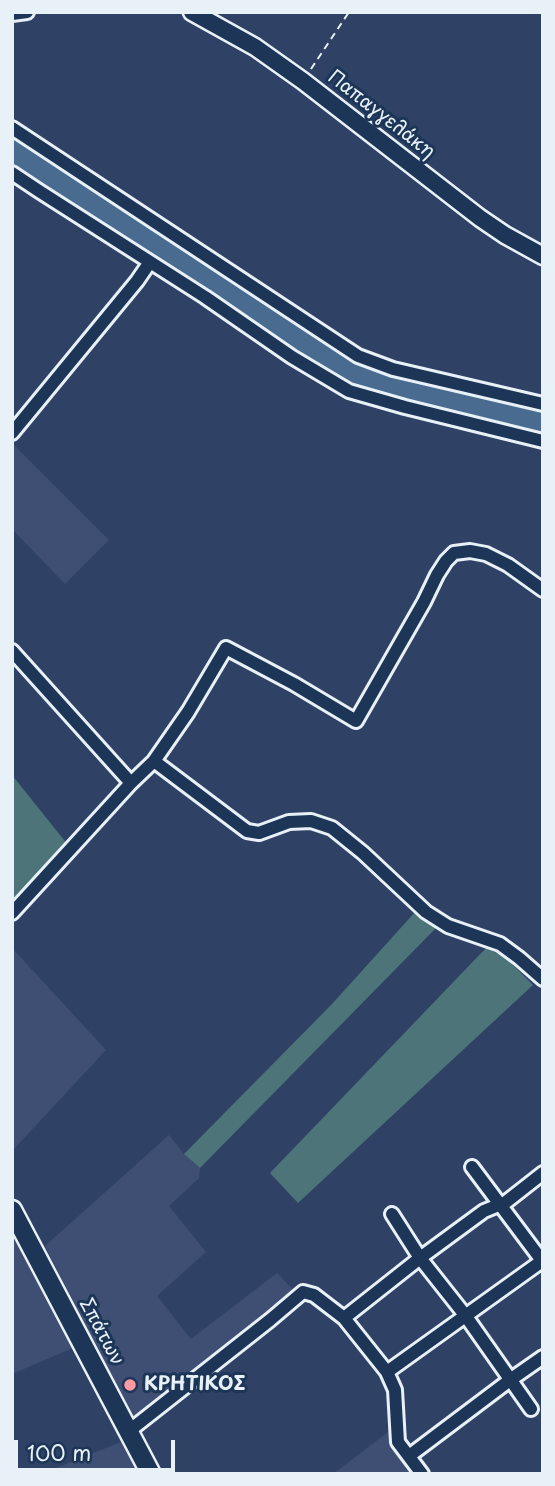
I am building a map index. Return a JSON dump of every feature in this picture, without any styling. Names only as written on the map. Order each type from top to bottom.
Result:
[{"type":"main road","name":"Σπάτων","points":[[12,1210],[151,1474]]},
{"type":"street","points":[[12,14],[27,12]]},
{"type":"street","name":"Παπαγγελάκη","points":[[192,12],[255,47],[480,218],[543,256]]},
{"type":"street","points":[[12,128],[358,356],[393,369],[543,404]]},
{"type":"street","points":[[12,173],[205,297],[292,357],[349,391],[543,441]]},
{"type":"street","points":[[12,433],[150,262]]},
{"type":"street","points":[[12,913],[154,761],[188,712],[226,648],[356,721],[437,575],[454,554],[470,551],[486,554],[508,565],[543,590]]},
{"type":"street","points":[[12,651],[131,783]]},
{"type":"street","points":[[154,761],[247,831],[259,833],[289,822],[311,821],[332,828],[426,912],[448,926],[500,944],[543,979]]},
{"type":"street","points":[[387,1371],[542,1261],[472,1167]]},
{"type":"street","points":[[344,1318],[484,1211],[506,1202],[543,1173]]},
{"type":"street","points":[[391,1214],[420,1258],[531,1409]]},
{"type":"street","points":[[129,1431],[303,1292],[314,1295],[344,1318],[387,1371],[395,1391],[398,1442],[422,1474]]},
{"type":"street","points":[[409,1456],[543,1357]]},
{"type":"path","points":[[303,81],[349,12]]},
{"type":"shaded area","points":[[12,134],[339,350],[543,407],[543,436],[351,386],[327,373],[12,165]]},
{"type":"shaded area","points":[[12,443],[109,540],[65,584],[12,529]]},
{"type":"shaded area","points":[[12,948],[106,1050],[12,1151]]},
{"type":"shaded area","points":[[169,1135],[200,1168],[199,1178],[169,1206],[206,1252],[157,1296],[191,1339],[277,1273],[297,1294],[135,1422],[45,1246]]},
{"type":"shaded area","points":[[12,1233],[73,1348],[12,1374]]},
{"type":"shaded area","points":[[392,1429],[417,1474],[333,1474]]},
{"type":"shaded area","points":[[121,1442],[139,1474],[41,1474]]},
{"type":"green space","points":[[12,775],[68,845],[12,908]]},
{"type":"green space","points":[[416,911],[437,927],[200,1168],[184,1154],[332,1004]]},
{"type":"green space","points":[[486,948],[504,956],[533,985],[298,1203],[270,1173]]},
{"type":"place","name":"ΚΡΗΤΙΚΟΣ","points":[[130,1385]]}]
